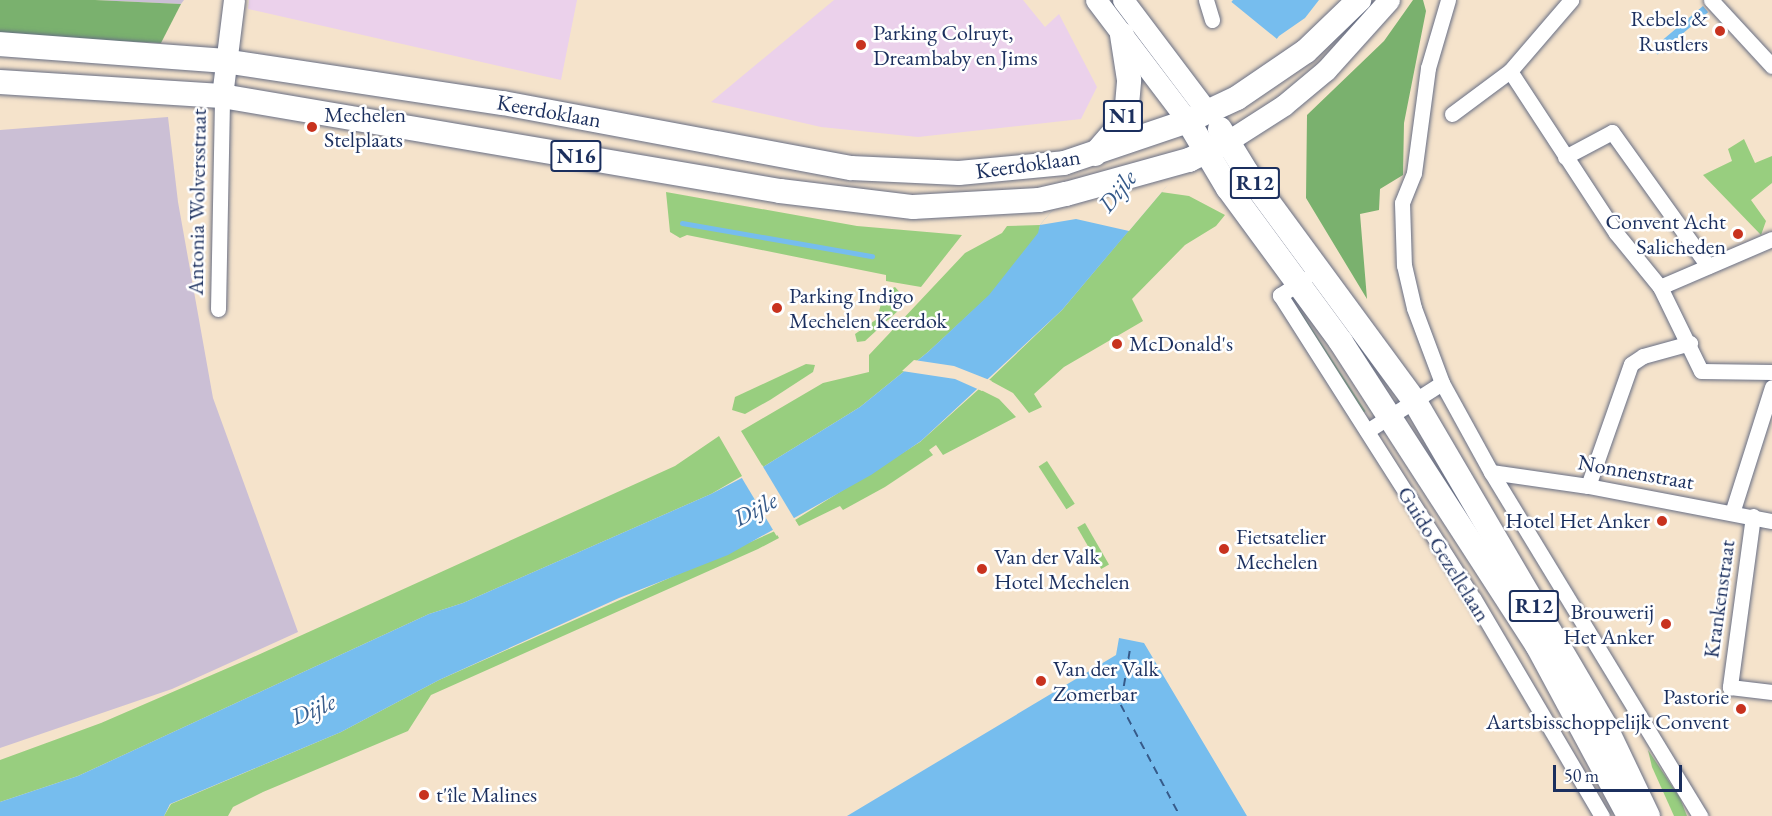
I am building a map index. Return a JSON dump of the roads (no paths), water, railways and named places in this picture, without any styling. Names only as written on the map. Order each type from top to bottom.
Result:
[{"type":"main road","points":[[222,96],[224,61],[234,0]]},
{"type":"main road","name":"N1","points":[[1096,0],[1159,83],[1210,125]]},
{"type":"main road","points":[[1123,0],[1173,66],[1210,125]]},
{"type":"main road","name":"R12","points":[[1198,152],[1210,125],[1245,93],[1306,51],[1359,0]]},
{"type":"main road","name":"R12","points":[[1210,125],[1284,105],[1326,70],[1389,0]]},
{"type":"main road","name":"N1","points":[[1097,154],[1116,130],[1127,105],[1129,80],[1122,36]]},
{"type":"main road","name":"Keerdoklaan","points":[[0,44],[224,61],[503,103],[728,142],[851,168],[959,173],[1064,163],[1097,154]]},
{"type":"main road","name":"Keerdoklaan","points":[[0,82],[222,96],[780,191],[913,207],[1039,200],[1066,194],[1198,152]]},
{"type":"main road","name":"Guido Gezellelaan","points":[[1210,125],[1198,152],[1300,282],[1414,400],[1605,726],[1647,816]]},
{"type":"main road","name":"Guido Gezellelaan","points":[[1210,125],[1378,424],[1536,645],[1629,816]]},
{"type":"main road","name":"N16","points":[[1097,154],[1210,125]]},
{"type":"street","points":[[1206,0],[1212,20]]},
{"type":"street","points":[[1448,0],[1428,68],[1414,173],[1402,203],[1404,265],[1409,286],[1442,383],[1491,472],[1700,816]]},
{"type":"street","points":[[1452,114],[1510,71],[1571,0]]},
{"type":"street","points":[[1711,0],[1772,66]]},
{"type":"street","points":[[1510,71],[1616,232],[1660,287],[1690,343],[1701,371],[1772,372]]},
{"type":"street","name":"Antonia Wolversstraat","points":[[218,309],[222,96]]},
{"type":"street","points":[[1565,157],[1612,132],[1708,266]]},
{"type":"street","points":[[1660,287],[1772,239]]},
{"type":"street","points":[[1588,486],[1631,364],[1642,356],[1690,343]]},
{"type":"street","points":[[1378,424],[1442,383]]},
{"type":"street","points":[[1732,513],[1772,387]]},
{"type":"street","name":"Guido Gezellelaan","points":[[1378,424],[1474,599],[1602,816]]},
{"type":"street","name":"Nonnenstraat","points":[[1491,472],[1588,486],[1772,521]]},
{"type":"street","name":"Krankenstraat","points":[[1753,516],[1730,687],[1772,692]]},
{"type":"water","name":"Dijle","points":[[1233,0],[1319,0],[1305,18],[1279,36],[1165,188],[1062,310],[921,441],[871,475],[728,555],[619,598],[439,680],[341,732],[170,804],[164,816],[0,816],[0,802],[78,776],[429,614],[463,603],[711,494],[763,467],[860,407],[928,352],[989,295],[1038,233],[1040,225]]},
{"type":"water","points":[[1703,6],[1708,12],[1658,55],[1652,48]]},
{"type":"water","points":[[1119,638],[1144,643],[1247,816],[847,816],[1116,655]]},
{"type":"waterway","points":[[682,223],[872,256]]},
{"type":"place","name":"Rebels & Rustlers","points":[[1720,31]]},
{"type":"place","name":"Parking Colruyt, Dreambaby en Jims","points":[[861,45]]},
{"type":"place","name":"Mechelen Stelplaats","points":[[312,127]]},
{"type":"place","name":"Convent Acht Salicheden","points":[[1738,234]]},
{"type":"place","name":"Parking Indigo Mechelen Keerdok","points":[[777,308]]},
{"type":"place","name":"McDonald's","points":[[1117,344]]},
{"type":"place","name":"Hotel Het Anker","points":[[1662,521]]},
{"type":"place","name":"Fietsatelier Mechelen","points":[[1224,549]]},
{"type":"place","name":"Van der Valk Hotel Mechelen","points":[[982,569]]},
{"type":"place","name":"Brouwerij Het Anker","points":[[1666,624]]},
{"type":"place","name":"Van der Valk Zomerbar","points":[[1041,681]]},
{"type":"place","name":"Pastorie Aartsbisschoppelijk Convent","points":[[1741,709]]},
{"type":"place","name":"t'île Malines","points":[[424,795]]}]
